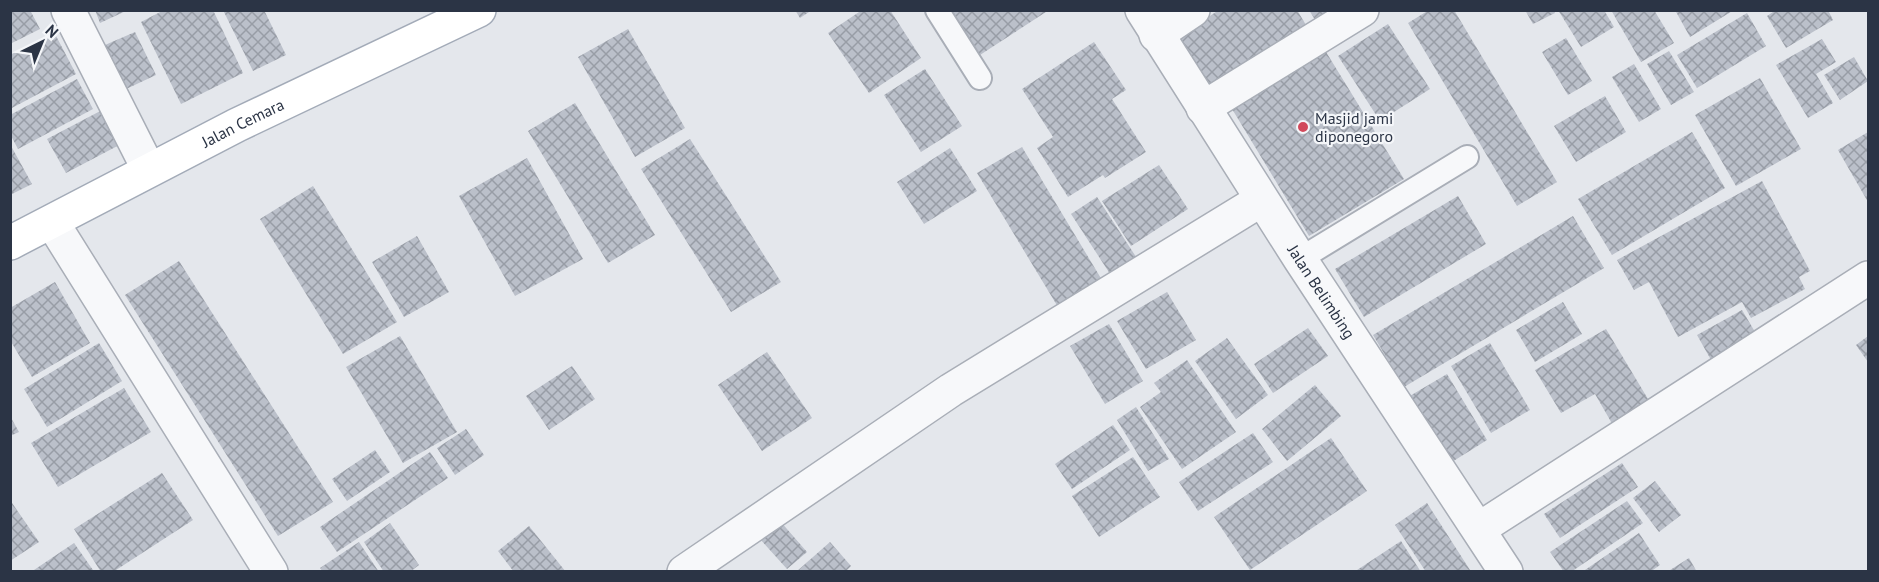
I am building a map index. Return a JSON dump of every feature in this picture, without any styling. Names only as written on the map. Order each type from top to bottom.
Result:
[{"type":"main road","name":"Jalan Cemara","points":[[10,243],[149,170],[480,10]]},
{"type":"street","points":[[68,10],[149,170]]},
{"type":"street","points":[[1149,23],[1193,10]]},
{"type":"street","points":[[1203,108],[1362,10]]},
{"type":"street","name":"Jalan Belimbing","points":[[1149,23],[1300,260],[1506,572]]},
{"type":"street","points":[[684,572],[951,390],[1262,200]]},
{"type":"street","points":[[52,222],[271,572]]},
{"type":"street","points":[[1479,529],[1869,278]]},
{"type":"lane","points":[[937,10],[980,78]]},
{"type":"lane","points":[[1300,260],[1467,157]]},
{"type":"building","points":[[16,10],[30,10],[40,29],[10,44],[10,13]]},
{"type":"building","points":[[95,10],[128,10],[100,23]]},
{"type":"building","points":[[164,10],[213,10],[243,73],[181,104],[141,22]]},
{"type":"building","points":[[223,10],[264,10],[286,55],[253,71]]},
{"type":"building","points":[[795,10],[812,10],[800,18]]},
{"type":"building","points":[[862,10],[890,10],[921,58],[869,93],[828,33]]},
{"type":"building","points":[[951,10],[1049,10],[980,55]]},
{"type":"building","points":[[1219,10],[1297,10],[1309,30],[1211,93],[1176,38]]},
{"type":"building","points":[[1309,10],[1347,10],[1320,28]]},
{"type":"building","points":[[1429,10],[1454,10],[1557,182],[1517,206],[1408,23]]},
{"type":"building","points":[[1525,10],[1554,10],[1555,13],[1533,24]]},
{"type":"building","points":[[1558,10],[1604,10],[1614,27],[1581,47]]},
{"type":"building","points":[[1611,10],[1654,10],[1674,43],[1641,62]]},
{"type":"building","points":[[1675,10],[1734,10],[1690,37]]},
{"type":"building","points":[[1776,10],[1828,10],[1833,20],[1786,48],[1767,16]]},
{"type":"building","points":[[1747,13],[1766,46],[1697,88],[1677,55]]},
{"type":"building","points":[[1388,24],[1430,89],[1380,121],[1338,56]]},
{"type":"building","points":[[628,29],[685,128],[635,157],[578,57]]},
{"type":"building","points":[[54,32],[76,74],[10,109],[10,55]]},
{"type":"building","points":[[135,32],[156,75],[124,90],[105,45]]},
{"type":"building","points":[[1566,38],[1592,81],[1568,95],[1542,52]]},
{"type":"building","points":[[1822,39],[1836,62],[1816,74],[1833,103],[1808,118],[1776,65]]},
{"type":"building","points":[[1094,42],[1126,90],[1112,99],[1146,152],[1105,178],[1103,175],[1068,197],[1037,148],[1053,137],[1022,89]]},
{"type":"building","points":[[1323,47],[1404,179],[1309,236],[1229,104]]},
{"type":"building","points":[[1669,51],[1694,92],[1671,105],[1647,64]]},
{"type":"building","points":[[1854,57],[1868,81],[1840,100],[1824,75]]},
{"type":"building","points":[[1634,64],[1661,109],[1639,122],[1612,77]]},
{"type":"building","points":[[925,69],[962,126],[921,152],[884,95]]},
{"type":"building","points":[[1760,78],[1801,149],[1736,186],[1695,115]]},
{"type":"building","points":[[77,79],[93,109],[18,149],[10,134],[10,115]]},
{"type":"building","points":[[1605,96],[1626,132],[1576,162],[1554,126]]},
{"type":"building","points":[[575,103],[655,235],[608,263],[528,131]]},
{"type":"building","points":[[106,108],[125,142],[66,173],[47,139]]},
{"type":"building","points":[[1692,132],[1725,188],[1612,255],[1578,199]]},
{"type":"building","points":[[1868,132],[1868,202],[1838,150]]},
{"type":"building","points":[[690,139],[781,282],[731,312],[641,169]]},
{"type":"building","points":[[10,144],[32,184],[10,195]]},
{"type":"building","points":[[1022,147],[1102,280],[1058,307],[977,173]]},
{"type":"building","points":[[950,148],[977,191],[924,224],[897,182]]},
{"type":"building","points":[[527,158],[583,259],[515,296],[459,196]]},
{"type":"building","points":[[1159,165],[1188,209],[1131,246],[1102,201]]},
{"type":"building","points":[[1762,181],[1810,271],[1799,277],[1805,289],[1751,318],[1742,302],[1678,337],[1649,282],[1634,290],[1617,260]]},
{"type":"building","points":[[313,186],[397,322],[343,354],[260,219]]},
{"type":"building","points":[[1458,196],[1486,244],[1364,317],[1335,269]]},
{"type":"building","points":[[1097,197],[1142,266],[1116,283],[1071,214]]},
{"type":"building","points":[[1573,216],[1604,268],[1404,387],[1373,335]]},
{"type":"building","points":[[417,236],[449,292],[404,317],[372,262]]},
{"type":"building","points":[[179,261],[333,502],[278,536],[125,295]]},
{"type":"building","points":[[55,282],[90,343],[32,377],[10,340],[10,308]]},
{"type":"building","points":[[1167,292],[1196,340],[1146,369],[1117,321]]},
{"type":"building","points":[[1563,302],[1582,334],[1535,362],[1516,330]]},
{"type":"building","points":[[1742,310],[1761,342],[1715,367],[1697,335]]},
{"type":"building","points":[[1109,324],[1143,381],[1105,404],[1070,346]]},
{"type":"building","points":[[1308,328],[1328,356],[1273,393],[1254,364]]},
{"type":"building","points":[[1606,329],[1651,404],[1614,427],[1595,394],[1561,413],[1535,370]]},
{"type":"building","points":[[400,336],[457,432],[403,463],[346,367]]},
{"type":"building","points":[[1868,336],[1868,362],[1856,345]]},
{"type":"building","points":[[1227,338],[1268,395],[1236,419],[1195,361]]},
{"type":"building","points":[[99,343],[122,381],[47,427],[24,389]]},
{"type":"building","points":[[1490,343],[1530,410],[1491,433],[1451,366]]},
{"type":"building","points":[[767,352],[812,418],[762,451],[718,385]]},
{"type":"building","points":[[1187,360],[1236,432],[1182,469],[1140,407],[1161,392],[1154,383]]},
{"type":"building","points":[[572,366],[595,399],[549,430],[526,396]]},
{"type":"building","points":[[1447,374],[1487,440],[1444,467],[1403,400]]},
{"type":"building","points":[[1315,385],[1341,416],[1287,461],[1262,429]]},
{"type":"building","points":[[124,388],[151,432],[58,487],[31,443]]},
{"type":"building","points":[[1136,407],[1169,459],[1148,471],[1117,420]]},
{"type":"building","points":[[10,416],[19,432],[10,436]]},
{"type":"building","points":[[1113,425],[1130,450],[1072,489],[1055,464]]},
{"type":"building","points":[[466,429],[484,455],[455,475],[437,448]]},
{"type":"building","points":[[1253,433],[1273,462],[1198,511],[1179,482]]},
{"type":"building","points":[[1331,438],[1367,491],[1250,570],[1214,517]]},
{"type":"building","points":[[375,450],[390,472],[347,501],[332,479]]},
{"type":"building","points":[[430,452],[448,478],[337,552],[320,527]]},
{"type":"building","points":[[1133,457],[1160,497],[1099,537],[1072,496]]},
{"type":"building","points":[[1622,463],[1638,487],[1560,538],[1544,514]]},
{"type":"building","points":[[162,473],[193,520],[113,572],[101,572],[74,529]]},
{"type":"building","points":[[1655,481],[1681,515],[1659,532],[1633,498]]},
{"type":"building","points":[[10,500],[39,542],[10,561]]},
{"type":"building","points":[[1627,501],[1643,523],[1571,572],[1564,572],[1550,552]]},
{"type":"building","points":[[1427,503],[1470,570],[1468,572],[1426,572],[1395,525]]},
{"type":"building","points":[[780,521],[807,552],[787,569],[760,539]]},
{"type":"building","points":[[390,523],[419,565],[410,572],[384,572],[364,542]]},
{"type":"building","points":[[529,526],[566,572],[514,572],[498,551]]},
{"type":"building","points":[[1639,533],[1660,565],[1650,572],[1582,572]]},
{"type":"building","points":[[1401,541],[1421,572],[1354,572]]},
{"type":"building","points":[[359,542],[379,572],[323,572],[320,568]]},
{"type":"building","points":[[830,542],[851,566],[845,572],[796,572]]},
{"type":"building","points":[[74,543],[93,570],[31,572]]},
{"type":"building","points":[[1689,558],[1697,572],[1667,572]]},
{"type":"place","name":"Masjid jami diponegoro","points":[[1303,127]]}]
